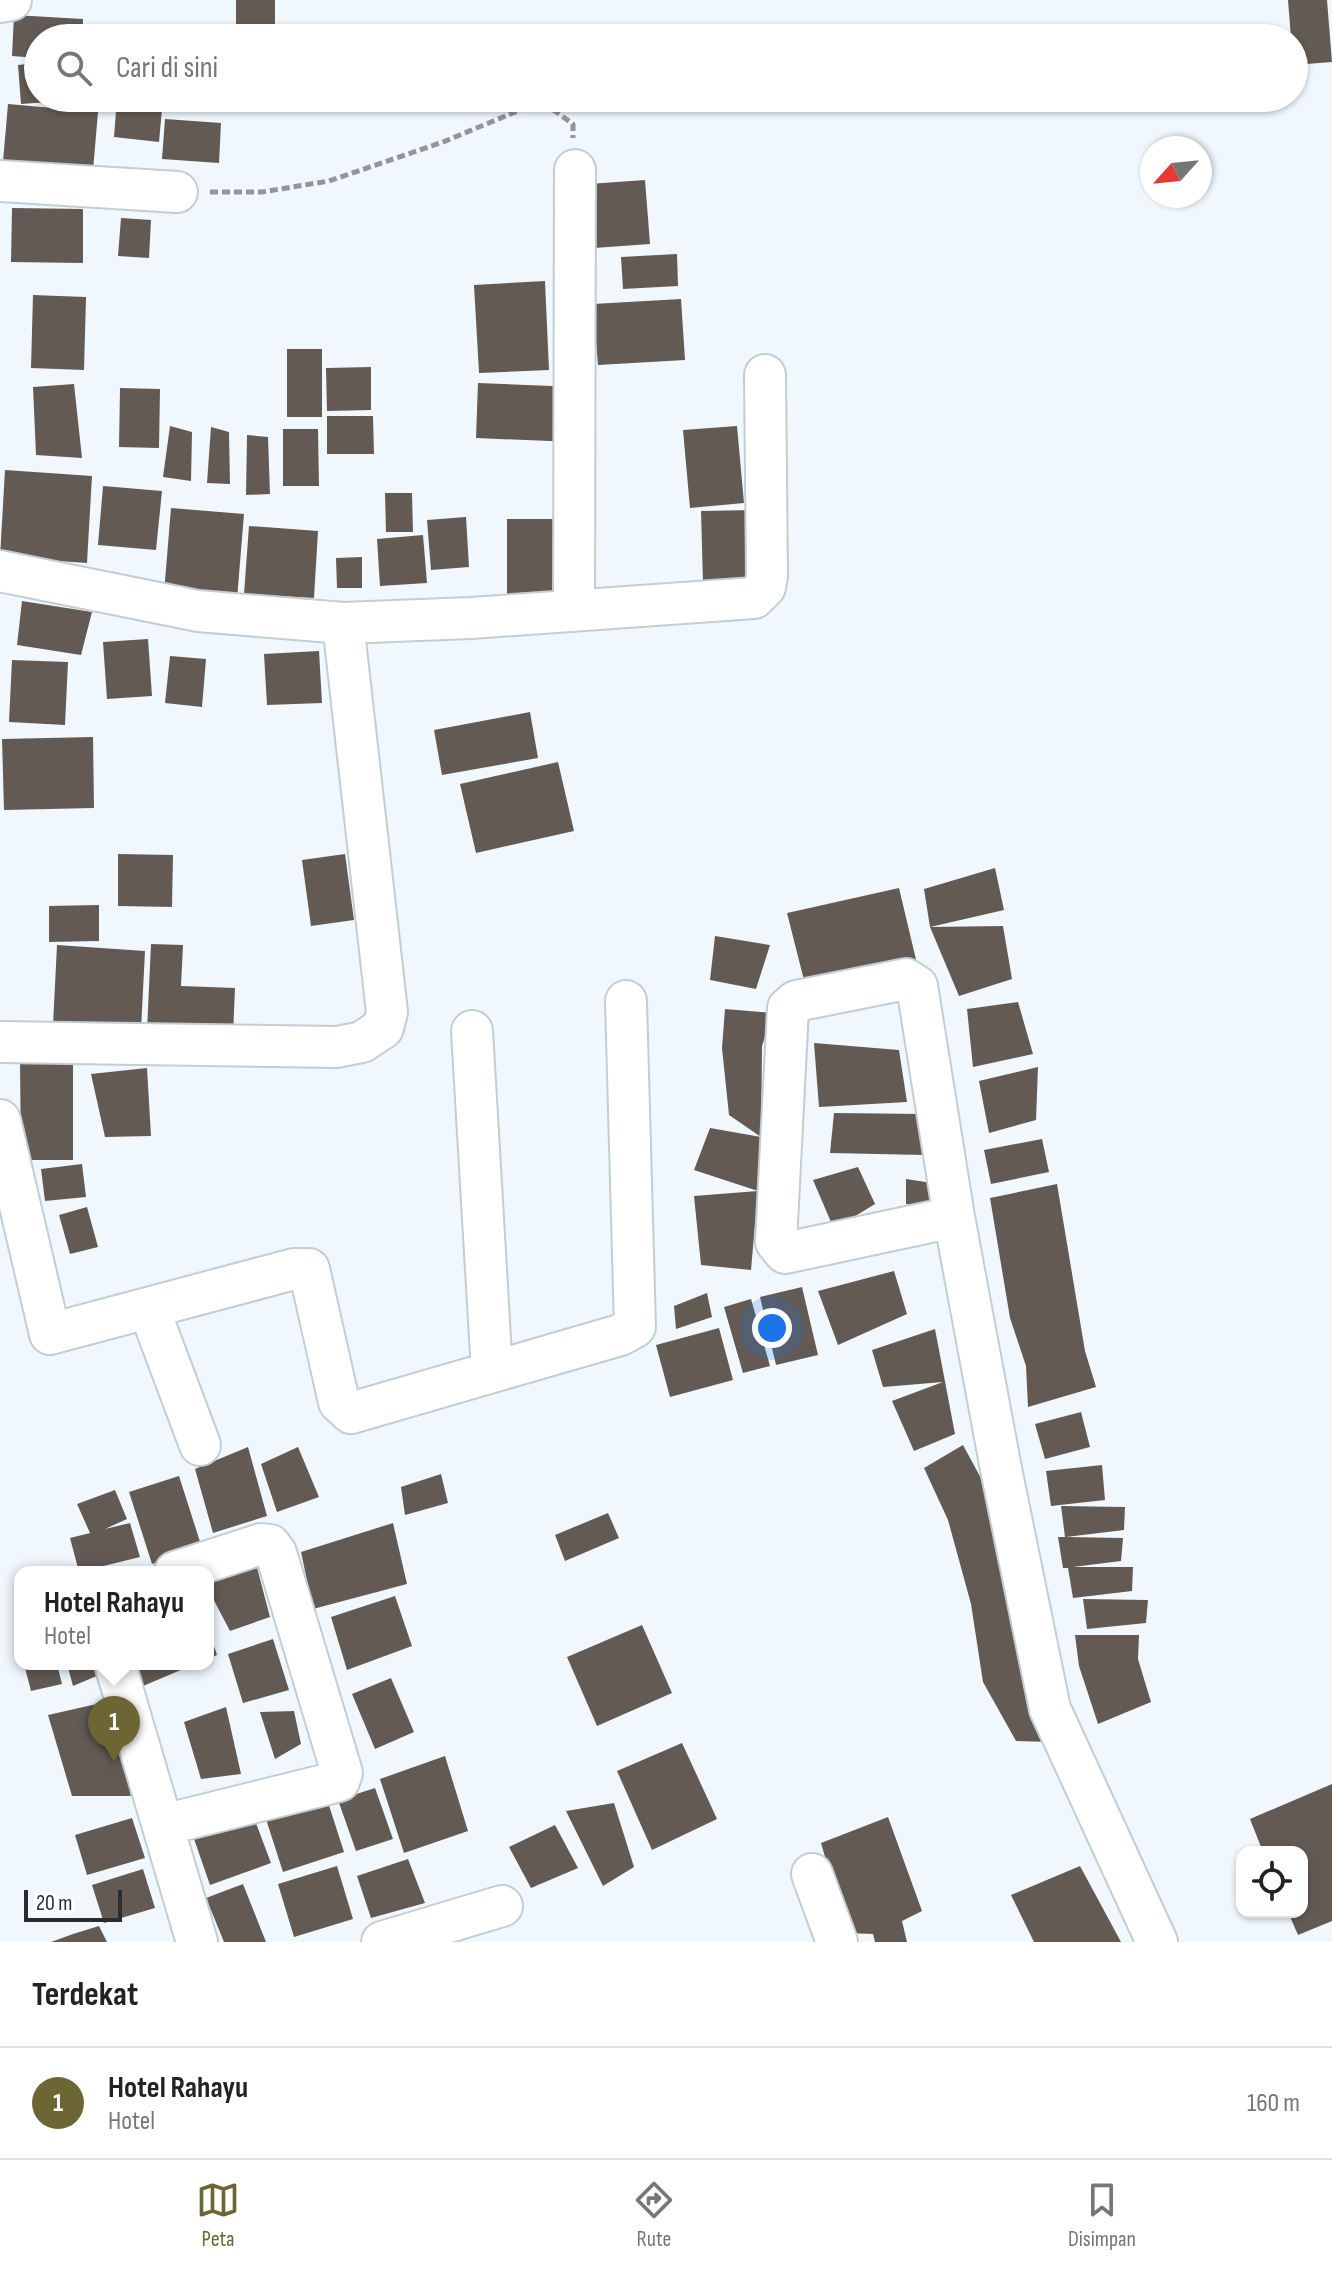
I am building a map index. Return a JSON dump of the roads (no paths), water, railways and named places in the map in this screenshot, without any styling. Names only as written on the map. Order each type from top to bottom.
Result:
[{"type":"street","points":[[0,2],[11,0]]},
{"type":"street","points":[[574,611],[575,170]]},
{"type":"street","points":[[0,181],[177,192]]},
{"type":"street","points":[[0,571],[198,611],[343,623],[471,618],[754,598],[765,587],[767,576],[765,375]]},
{"type":"street","points":[[0,1042],[337,1047],[362,1042],[383,1028],[387,1012],[343,623]]},
{"type":"street","points":[[954,1217],[785,1253],[782,1251],[776,1242],[776,1235],[790,1004],[906,979],[917,986],[954,1217],[1050,1709],[1157,1942]]},
{"type":"street","points":[[0,1120],[50,1334],[294,1269],[309,1269],[339,1402],[351,1413],[620,1335],[635,1327],[626,1001]]},
{"type":"street","points":[[472,1031],[492,1372]]},
{"type":"street","points":[[149,1309],[200,1445]]},
{"type":"street","points":[[163,1825],[339,1781],[342,1773],[276,1553],[270,1545],[261,1544],[193,1566]]},
{"type":"street","points":[[117,1670],[197,1942]]},
{"type":"street","points":[[812,1874],[837,1942]]},
{"type":"street","points":[[382,1942],[502,1906]]},
{"type":"place","name":"Hotel Rahayu","points":[[114,1762]]}]
